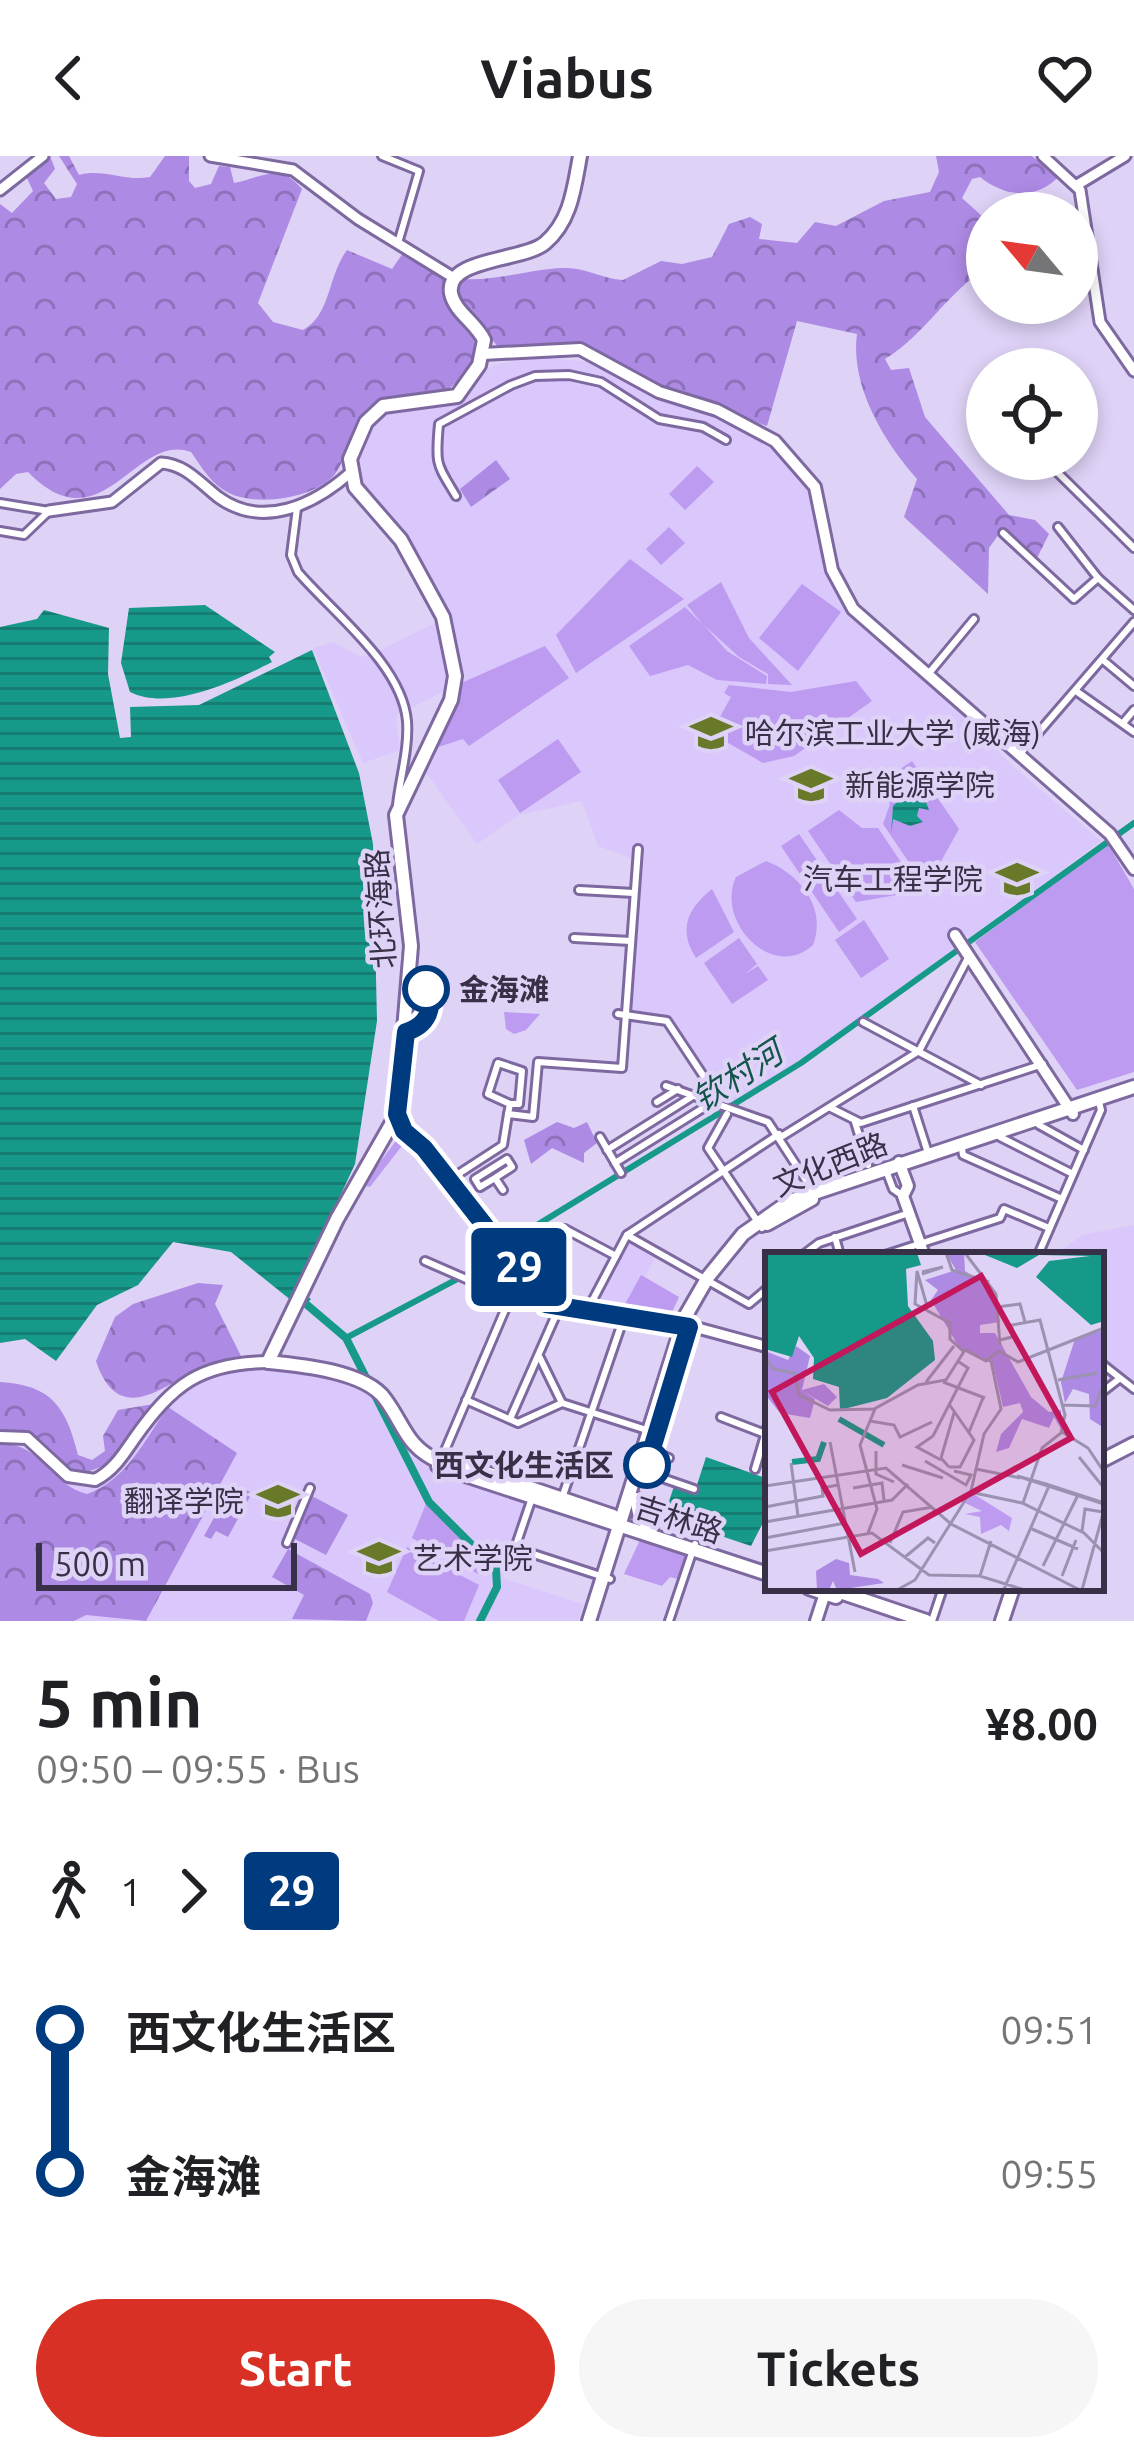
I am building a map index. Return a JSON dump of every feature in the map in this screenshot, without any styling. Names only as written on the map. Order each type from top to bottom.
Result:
[{"type":"main road","points":[[350,473],[356,444],[374,412],[392,403],[449,400],[472,379],[483,355],[479,329],[452,298],[454,278],[466,268],[542,246],[569,210],[580,156]]},
{"type":"main road","points":[[483,355],[580,349],[659,392],[717,410],[775,441],[814,487],[843,598],[1117,843],[1134,869]]},
{"type":"main road","name":"北环海路","points":[[273,1360],[304,1287],[397,1114],[411,946],[396,815],[451,700],[454,654],[420,572],[350,473]]},
{"type":"main road","points":[[1117,843],[1134,836]]},
{"type":"main road","points":[[961,945],[1072,1110]]},
{"type":"main road","name":"文化西路","points":[[592,1621],[686,1326],[711,1279],[760,1225],[815,1193],[879,1168],[1134,1090]]},
{"type":"main road","name":"文化西路","points":[[929,1156],[1039,1125],[1072,1110]]},
{"type":"main road","points":[[900,1165],[908,1186],[903,1196],[922,1249]]},
{"type":"main road","points":[[0,1437],[27,1438],[68,1476],[87,1483],[115,1466],[165,1400],[202,1371],[273,1360]]},
{"type":"main road","name":"吉林路","points":[[273,1360],[313,1366],[372,1389],[411,1446],[440,1462],[765,1570]]},
{"type":"main road","points":[[1104,1459],[1134,1444]]},
{"type":"main road","points":[[633,1499],[650,1531],[617,1547],[603,1516],[614,1514],[633,1499]]},
{"type":"main road","points":[[816,1621],[827,1591]]},
{"type":"main road","points":[[830,1591],[919,1620]]},
{"type":"main road","points":[[1002,1621],[1012,1591]]},
{"type":"street","points":[[0,190],[43,156]]},
{"type":"street","points":[[382,156],[419,171],[398,243]]},
{"type":"street","points":[[396,161],[407,156]]},
{"type":"street","points":[[1043,156],[1077,185],[1087,216],[1100,322],[1134,371]]},
{"type":"street","points":[[1077,185],[1125,156]]},
{"type":"street","points":[[214,157],[283,165],[454,278]]},
{"type":"street","points":[[456,496],[442,482],[436,458],[439,424],[535,376],[589,377],[659,419],[703,427],[726,440]]},
{"type":"street","points":[[0,503],[49,511],[112,502],[161,463],[183,468],[244,510],[297,508],[327,494],[350,473]]},
{"type":"street","points":[[1065,480],[1134,548]]},
{"type":"street","points":[[297,508],[291,555],[298,572],[388,670],[404,706],[407,739],[396,815]]},
{"type":"street","points":[[0,531],[24,535],[49,511]]},
{"type":"street","points":[[1058,527],[1098,578],[1134,610]]},
{"type":"street","points":[[1004,533],[1074,599],[1098,578]]},
{"type":"street","points":[[930,672],[974,619]]},
{"type":"street","points":[[1019,755],[1134,622]]},
{"type":"street","points":[[1103,660],[1134,686]]},
{"type":"street","points":[[1076,691],[1134,732]]},
{"type":"street","points":[[1123,723],[1134,710]]},
{"type":"street","points":[[508,1114],[533,1117],[538,1062],[622,1068],[622,1014],[638,849]]},
{"type":"street","points":[[579,890],[634,893]]},
{"type":"street","points":[[574,938],[631,941]]},
{"type":"street","points":[[587,1311],[626,1235],[919,1051],[961,945]]},
{"type":"street","points":[[622,1014],[667,1021],[725,1105]]},
{"type":"street","points":[[862,1022],[982,1085]]},
{"type":"street","points":[[498,1063],[522,1070],[519,1104],[510,1104],[488,1094],[498,1063]]},
{"type":"street","points":[[831,1108],[861,1123],[1043,1064]]},
{"type":"street","points":[[667,1086],[767,1122],[815,1193]]},
{"type":"street","points":[[657,1102],[678,1089]]},
{"type":"street","points":[[607,1150],[696,1094]]},
{"type":"street","points":[[1039,1252],[1084,1150],[1099,1101]]},
{"type":"street","points":[[449,1180],[502,1145],[510,1104]]},
{"type":"street","points":[[615,1163],[725,1105]]},
{"type":"street","points":[[725,1105],[708,1148],[760,1225]]},
{"type":"street","points":[[913,1106],[929,1156]]},
{"type":"street","points":[[397,1114],[404,1131],[449,1180],[546,1304]]},
{"type":"street","points":[[855,1120],[892,1189],[903,1196]]},
{"type":"street","points":[[1039,1125],[1084,1150]]},
{"type":"street","points":[[386,1138],[404,1131]]},
{"type":"street","points":[[600,1137],[621,1173]]},
{"type":"street","points":[[1000,1137],[1072,1174]]},
{"type":"street","points":[[962,1149],[963,1155],[1062,1199]]},
{"type":"street","points":[[507,1159],[512,1167],[495,1178],[480,1187],[475,1179],[507,1159]]},
{"type":"street","points":[[495,1178],[503,1190]]},
{"type":"street","points":[[922,1249],[1000,1218],[1004,1209],[1049,1228]]},
{"type":"street","points":[[809,1252],[835,1238],[909,1214]]},
{"type":"street","points":[[516,1264],[565,1229],[616,1256]]},
{"type":"street","points":[[626,1235],[749,1304],[765,1291]]},
{"type":"street","points":[[835,1238],[839,1252]]},
{"type":"street","points":[[425,1261],[510,1298],[686,1326],[765,1346]]},
{"type":"street","points":[[440,1462],[510,1298]]},
{"type":"street","points":[[510,1419],[560,1308]]},
{"type":"street","points":[[561,1502],[625,1316]]},
{"type":"street","points":[[540,1358],[562,1403]]},
{"type":"street","points":[[1104,1366],[1134,1389]]},
{"type":"street","points":[[1104,1390],[1119,1378]]},
{"type":"street","points":[[466,1400],[518,1423],[562,1403],[652,1432]]},
{"type":"street","points":[[721,1417],[765,1430]]},
{"type":"street","points":[[755,1469],[765,1437]]},
{"type":"street","points":[[657,1453],[669,1458]]},
{"type":"street","points":[[642,1471],[694,1489]]},
{"type":"street","points":[[286,1543],[310,1488]]},
{"type":"street","points":[[533,1493],[515,1548],[607,1578]]},
{"type":"street","points":[[669,1621],[694,1546]]},
{"type":"street","points":[[919,1620],[941,1591]]},
{"type":"shaded area","name":"哈尔滨工业大学 (威海)","points":[[537,357],[600,363],[644,392],[729,423],[777,453],[807,487],[825,564],[842,605],[957,707],[1010,764],[1101,841],[969,938],[963,931],[951,939],[955,948],[805,1057],[733,1101],[719,1091],[672,1017],[624,1010],[633,859],[598,846],[582,801],[519,815],[477,844],[423,768],[457,684],[396,716],[400,750],[363,763],[313,648],[333,642],[361,657],[370,655],[448,617],[419,559],[357,482],[357,453],[368,426],[380,412],[449,404],[493,365]]},
{"type":"shaded area","points":[[697,466],[714,482],[685,510],[669,494]]},
{"type":"shaded area","points":[[669,527],[685,543],[661,565],[646,549]]},
{"type":"shaded area","points":[[630,559],[684,599],[576,673],[556,635]]},
{"type":"shaded area","points":[[721,582],[749,638],[792,685],[768,684],[768,674],[739,657],[704,625],[727,651],[767,676],[766,684],[717,680],[688,665],[650,676],[629,646],[685,607],[703,625],[687,605]]},
{"type":"shaded area","points":[[802,584],[841,612],[798,671],[759,638]]},
{"type":"shaded area","points":[[205,605],[275,652],[269,657],[272,662],[183,696],[146,697],[130,692],[121,663],[129,608]]},
{"type":"shaded area","points":[[44,610],[109,628],[108,674],[120,738],[131,737],[130,707],[199,705],[312,650],[359,773],[373,844],[377,1021],[355,1164],[297,1289],[311,1299],[302,1309],[231,1252],[173,1242],[138,1285],[97,1305],[56,1361],[25,1339],[0,1343],[0,627],[37,619]]},
{"type":"shaded area","points":[[545,646],[569,678],[469,746],[463,739],[432,749],[459,684]]},
{"type":"shaded area","points":[[856,681],[872,701],[794,756],[763,763],[711,733],[731,697],[724,693],[729,685],[791,692]]},
{"type":"shaded area","points":[[558,739],[581,772],[520,813],[498,780]]},
{"type":"shaded area","points":[[912,761],[959,829],[930,881],[923,875],[925,867],[910,864],[883,824],[890,804],[883,781]]},
{"type":"shaded area","points":[[906,794],[924,797],[929,810],[919,808],[917,816],[923,822],[910,826],[893,819],[891,834],[893,806]]},
{"type":"shaded area","points":[[839,810],[862,828],[878,828],[905,868],[902,879],[914,892],[856,902],[808,831]]},
{"type":"shaded area","points":[[799,834],[857,919],[839,932],[781,846]]},
{"type":"shaded area","points":[[1108,844],[1134,889],[1134,1072],[1077,1090],[975,942]]},
{"type":"shaded area","points":[[766,861],[790,874],[813,906],[813,945],[797,955],[765,951],[740,928],[733,911],[736,877]]},
{"type":"shaded area","points":[[712,889],[734,932],[696,958],[687,938],[688,920]]},
{"type":"shaded area","points":[[864,920],[889,959],[861,978],[835,940]]},
{"type":"shaded area","points":[[739,938],[757,964],[745,974],[758,966],[768,980],[732,1004],[704,963]]},
{"type":"shaded area","points":[[504,1012],[540,1014],[526,1030],[514,1034],[506,1029]]},
{"type":"shaded area","points":[[401,1134],[408,1138],[370,1187],[363,1185]]},
{"type":"shaded area","points":[[1134,1225],[1134,1380],[1104,1357],[1104,1252],[1059,1252],[1082,1235]]},
{"type":"shaded area","points":[[628,1241],[656,1255],[645,1277],[679,1297],[672,1312],[597,1303]]},
{"type":"shaded area","points":[[641,1275],[679,1297],[672,1312],[624,1306]]},
{"type":"shaded area","points":[[235,1366],[317,1370],[370,1393],[397,1447],[432,1470],[529,1503],[503,1578],[583,1604],[578,1621],[0,1621],[0,1442],[24,1444],[62,1479],[87,1489],[117,1473],[166,1404],[190,1383]]},
{"type":"shaded area","points":[[706,1457],[765,1478],[765,1519],[751,1546],[664,1517],[674,1486],[695,1491]]},
{"type":"shaded area","points":[[426,1504],[487,1565],[482,1576],[412,1538]]},
{"type":"shaded area","points":[[640,1540],[686,1556],[678,1579],[670,1577],[662,1586],[624,1574]]},
{"type":"shaded area","points":[[407,1547],[479,1585],[464,1621],[439,1621],[387,1592]]},
{"type":"green space","points":[[50,156],[55,169],[44,183],[56,199],[71,197],[77,184],[59,156],[69,156],[79,175],[141,178],[150,177],[165,156],[189,156],[189,181],[195,188],[211,184],[219,166],[230,167],[234,183],[271,174],[286,176],[302,189],[258,303],[273,322],[303,330],[312,323],[347,250],[392,269],[403,253],[433,270],[457,298],[473,331],[475,365],[440,397],[394,397],[368,408],[335,474],[314,489],[285,498],[255,499],[229,493],[191,452],[171,450],[152,457],[97,494],[77,498],[54,492],[28,472],[16,474],[0,489],[0,204],[12,213],[33,191],[25,174]]},
{"type":"green space","points":[[936,156],[1032,156],[1058,177],[1033,192],[1009,192],[980,177],[972,179],[962,198],[966,202],[966,284],[885,359],[891,370],[909,368],[925,417],[966,465],[966,480],[979,480],[1009,515],[1035,520],[1049,534],[1036,560],[1001,531],[989,548],[988,594],[904,517],[917,479],[892,447],[864,392],[857,334],[797,321],[767,426],[665,388],[589,346],[498,347],[456,293],[464,279],[564,268],[623,280],[661,261],[682,264],[712,257],[729,224],[750,217],[762,224],[759,239],[797,243],[815,222],[836,226],[884,201],[930,192],[939,172]]},
{"type":"green space","points":[[496,460],[510,479],[471,507],[460,489]]},
{"type":"green space","points":[[557,1122],[574,1128],[587,1122],[597,1143],[584,1153],[584,1163],[552,1148],[531,1164],[524,1140]]},
{"type":"green space","points":[[198,1283],[223,1285],[215,1304],[243,1360],[201,1366],[140,1397],[115,1392],[96,1361],[115,1317],[133,1304]]},
{"type":"green space","points":[[0,1382],[32,1388],[54,1401],[68,1423],[78,1455],[92,1460],[105,1451],[103,1436],[118,1410],[154,1404],[112,1463],[76,1476],[28,1435],[0,1432]]},
{"type":"green space","points":[[168,1407],[237,1453],[146,1621],[86,1615],[74,1621],[0,1621],[0,1444],[26,1450],[64,1482],[87,1494],[124,1469]]},
{"type":"green space","points":[[233,1483],[252,1493],[228,1537],[216,1531],[211,1539],[204,1536]]},
{"type":"green space","points":[[310,1495],[348,1515],[326,1555],[293,1538]]},
{"type":"green space","points":[[288,1549],[370,1594],[373,1603],[366,1621],[292,1619],[304,1595],[272,1577]]},
{"type":"waterway","name":"钦村河","points":[[346,1338],[480,1267],[485,1257],[801,1063],[1134,823]]},
{"type":"waterway","points":[[306,1304],[346,1338],[429,1502],[496,1569],[497,1587],[480,1621]]},
{"type":"bus line","name":"29","points":[[426,989],[431,999],[429,1012],[416,1029],[406,1032],[397,1114],[404,1131],[424,1148],[546,1304],[689,1327],[647,1465]]},
{"type":"place","name":"哈尔滨工业大学 (威海)","points":[[711,733]]},
{"type":"place","name":"新能源学院","points":[[811,785]]},
{"type":"place","name":"汽车工程学院","points":[[1017,879]]},
{"type":"place","name":"金海滩","points":[[426,989]]},
{"type":"place","name":"西文化生活区","points":[[647,1465]]},
{"type":"place","name":"翻译学院","points":[[278,1501]]},
{"type":"place","name":"艺术学院","points":[[379,1558]]}]
